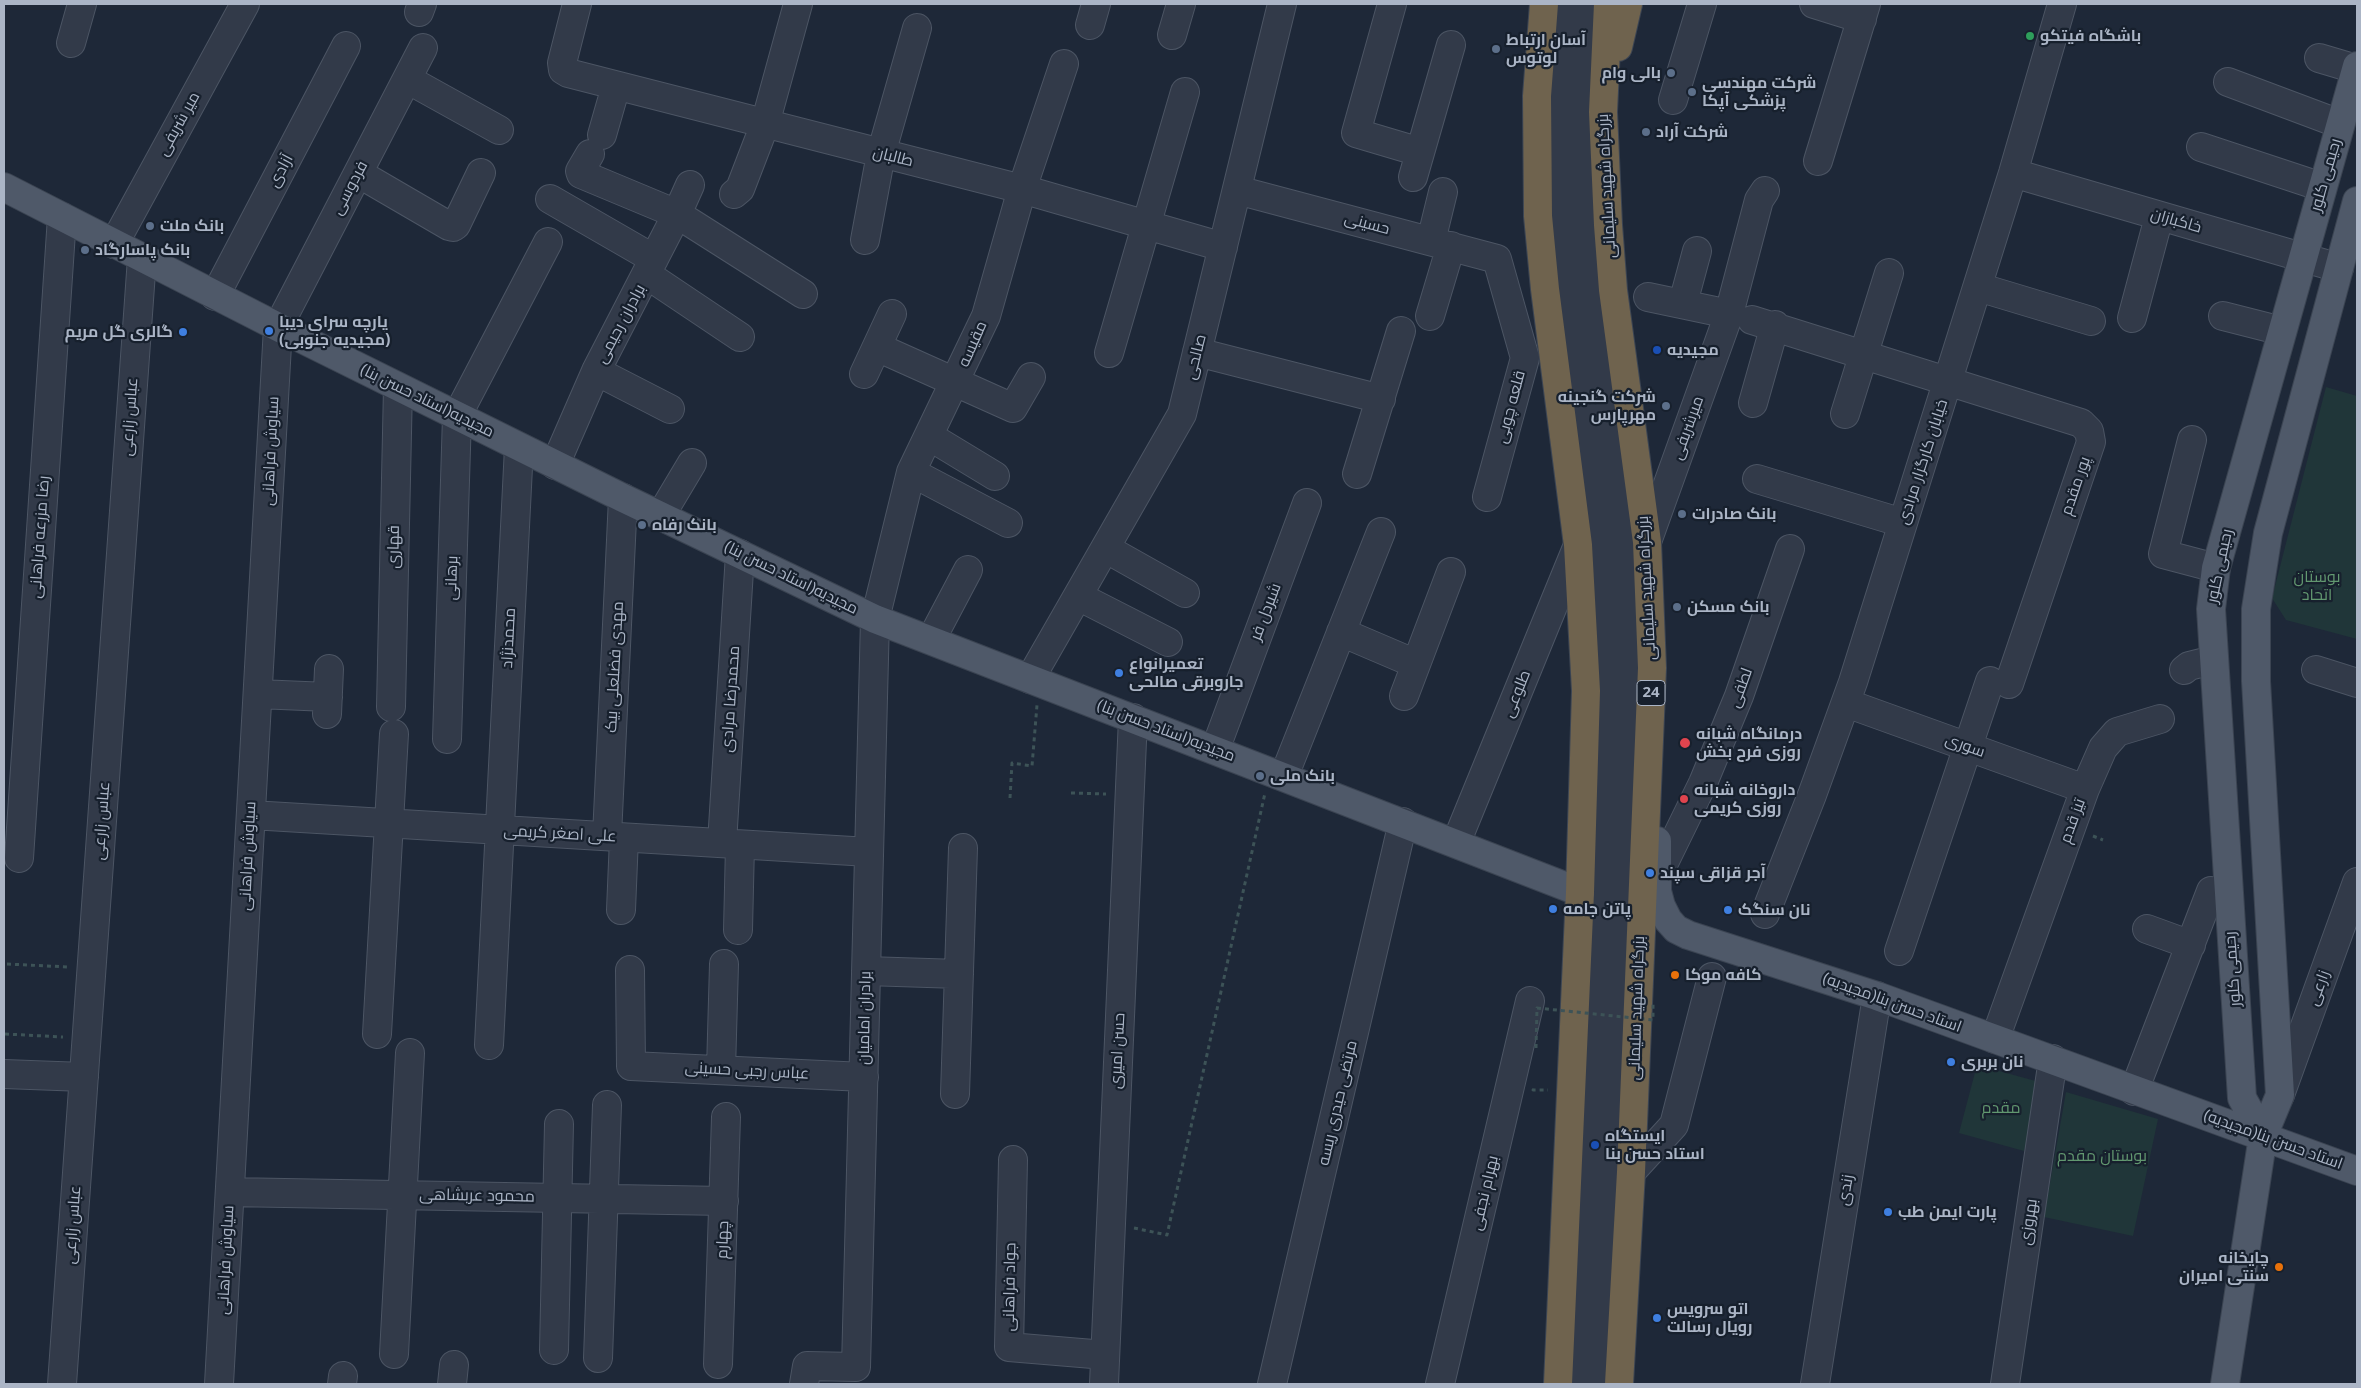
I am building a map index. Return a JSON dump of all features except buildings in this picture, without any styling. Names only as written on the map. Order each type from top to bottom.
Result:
[{"type":"highway","points":[[1530,4],[1537,96],[1538,216],[1545,289],[1578,545],[1586,691],[1580,892],[1558,1384]]},
{"type":"highway","points":[[1537,96],[1544,4]]},
{"type":"highway","name":"بزرگراه شهید سلیمانی","points":[[1608,4],[1603,112],[1608,225],[1614,290],[1647,542],[1652,668],[1631,1172],[1619,1384]]},
{"type":"highway","points":[[1603,112],[1628,4]]},
{"type":"main road","name":"رحیمی کلور","points":[[2263,1136],[2242,1098],[2211,609],[2216,568],[2357,68]]},
{"type":"main road","name":"مجیدیه(استاد حسن بنا)","points":[[4,188],[215,296],[555,465],[875,619],[1277,773],[1580,892]]},
{"type":"main road","points":[[2225,1384],[2263,1136],[2280,1095],[2256,654],[2256,608],[2268,533],[2339,268],[2354,230],[2357,202]]},
{"type":"main road","points":[[2213,660],[2256,654]]},
{"type":"main road","name":"استاد حسن بنا(مجیدیه)","points":[[1652,668],[1657,804],[1657,891],[1665,915],[1676,929],[1688,935],[1877,996],[2357,1171]]},
{"type":"street","points":[[71,43],[82,4]]},
{"type":"street","name":"میر شریفی","points":[[114,244],[245,4]]},
{"type":"street","name":"طالبان","points":[[577,4],[562,63],[563,70],[616,86],[1022,189],[1144,226],[1223,247]]},
{"type":"street","points":[[734,194],[740,189],[765,124],[798,4]]},
{"type":"street","points":[[1172,34],[1181,4]]},
{"type":"street","name":"صالحی","points":[[1035,680],[1078,596],[1182,414],[1282,4]]},
{"type":"street","points":[[1392,4],[1356,133],[1417,165],[1451,45]]},
{"type":"street","points":[[1565,4],[1558,132],[1561,238],[1565,298],[1602,574],[1606,651],[1602,803],[1589,1008],[1572,1384]]},
{"type":"street","points":[[1590,4],[1583,105],[1582,226],[1622,532],[1627,660],[1621,815],[1612,965],[1608,1164],[1598,1384]]},
{"type":"street","points":[[1673,100],[1702,4]]},
{"type":"street","points":[[1814,4],[1864,11],[1818,161]]},
{"type":"street","name":"خیابان کارگزار مرادی","points":[[1764,914],[1846,704],[1978,287],[2062,4]]},
{"type":"street","points":[[866,240],[881,154],[917,28]]},
{"type":"street","name":"آزادی","points":[[215,296],[346,46]]},
{"type":"street","name":"فردوسی","points":[[278,327],[423,48]]},
{"type":"street","points":[[2319,58],[2357,68]]},
{"type":"street","name":"مقیسه","points":[[875,619],[911,472],[956,383],[986,316],[1022,189],[1064,64]]},
{"type":"street","points":[[407,79],[499,130]]},
{"type":"street","points":[[2228,82],[2340,124]]},
{"type":"street","points":[[616,86],[596,144],[580,171],[582,174],[677,214],[803,294]]},
{"type":"street","points":[[1109,353],[1144,226],[1185,92]]},
{"type":"street","points":[[2201,147],[2322,187]]},
{"type":"street","points":[[358,173],[453,227],[456,225],[481,173]]},
{"type":"street","name":"خاکبازان","points":[[2013,173],[2339,268]]},
{"type":"street","name":"برادران رحیمی","points":[[555,465],[596,371],[690,185]]},
{"type":"street","name":"حسینی","points":[[1237,190],[1498,259]]},
{"type":"street","points":[[1754,403],[1752,320],[1759,200],[1765,191]]},
{"type":"street","points":[[1430,316],[1441,244],[1443,192]]},
{"type":"street","points":[[550,199],[650,267],[740,337]]},
{"type":"street","points":[[2132,318],[2158,216]]},
{"type":"street","name":"رضا مزرعه فراهانی","points":[[19,858],[62,217]]},
{"type":"street","points":[[457,416],[548,242]]},
{"type":"street","points":[[1683,303],[1697,251]]},
{"type":"street","name":"عباس زارعی","points":[[62,1384],[142,258]]},
{"type":"street","name":"قلعه چوبی","points":[[1487,497],[1525,358],[1498,259]]},
{"type":"street","points":[[1845,414],[1865,355],[1889,273]]},
{"type":"street","points":[[1978,287],[2091,321]]},
{"type":"street","name":"پور مقدم","points":[[1648,297],[1683,303],[1752,320],[2081,423],[2089,431],[2091,442],[2000,682],[1968,747],[1899,951]]},
{"type":"street","points":[[864,374],[892,314]]},
{"type":"street","points":[[2223,316],[2282,331]]},
{"type":"street","name":"میرشریفی","points":[[1647,542],[1752,320]]},
{"type":"street","name":"سیاوش فراهانی","points":[[219,1384],[278,327]]},
{"type":"street","points":[[1358,474],[1401,331]]},
{"type":"street","points":[[877,346],[1013,408],[1031,377]]},
{"type":"street","points":[[1197,352],[1382,399]]},
{"type":"street","points":[[596,371],[670,409]]},
{"type":"street","name":"قهاری","points":[[391,707],[398,386]]},
{"type":"street","name":"برهانی","points":[[448,740],[457,416]]},
{"type":"street","points":[[929,436],[995,476]]},
{"type":"street","points":[[2192,440],[2163,554],[2216,568]]},
{"type":"street","name":"محمدنژاد","points":[[489,1045],[519,447]]},
{"type":"street","points":[[661,515],[692,463]]},
{"type":"street","points":[[911,472],[1008,523]]},
{"type":"street","points":[[1757,479],[1904,523]]},
{"type":"street","name":"مهدی فضلعلی بیک","points":[[621,910],[616,837],[623,498]]},
{"type":"street","name":"شیردل فر","points":[[1215,750],[1307,503]]},
{"type":"street","points":[[1277,773],[1341,632],[1381,532]]},
{"type":"street","name":"طلوعی","points":[[1456,843],[1578,545]]},
{"type":"street","points":[[1105,548],[1185,592]]},
{"type":"street","name":"لطفی","points":[[1657,877],[1703,783],[1739,696],[1790,549]]},
{"type":"street","name":"محمدرضا مرادی","points":[[738,930],[731,844],[740,554]]},
{"type":"street","points":[[931,640],[968,570]]},
{"type":"street","points":[[1404,696],[1451,572]]},
{"type":"street","points":[[1078,596],[1168,642]]},
{"type":"street","name":"برادران امامیان","points":[[805,1375],[856,1367],[875,619]]},
{"type":"street","points":[[1341,632],[1416,664]]},
{"type":"street","points":[[2184,670],[2188,666],[2213,660]]},
{"type":"street","points":[[258,694],[328,705],[329,669]]},
{"type":"street","points":[[2316,670],[2357,683]]},
{"type":"street","name":"سوری","points":[[1846,704],[2085,789]]},
{"type":"street","name":"حسن امیری","points":[[1107,1384],[1105,1356],[1110,1223],[1133,718]]},
{"type":"street","name":"تیز قدم","points":[[1995,1039],[2085,789],[2103,748],[2117,732],[2160,719]]},
{"type":"street","points":[[376,1034],[394,734]]},
{"type":"street","name":"علی اصغر کریمی","points":[[251,815],[869,852]]},
{"type":"street","name":"مرتضی حیدری ریسه","points":[[1272,1384],[1403,822]]},
{"type":"street","points":[[955,1094],[963,848]]},
{"type":"street","name":"زارعی","points":[[2280,1095],[2352,914],[2357,882]]},
{"type":"street","points":[[2134,1091],[2211,891]]},
{"type":"street","points":[[2147,929],[2191,946]]},
{"type":"street","points":[[721,1070],[724,964]]},
{"type":"street","name":"عباس رجبی حسینی","points":[[630,970],[630,1066],[864,1077]]},
{"type":"street","points":[[866,971],[959,974]]},
{"type":"street","points":[[1631,1172],[1674,1125],[1712,977]]},
{"type":"street","name":"زندی","points":[[1815,1384],[1877,996]]},
{"type":"street","name":"بهرام نجفی","points":[[1440,1384],[1530,1001]]},
{"type":"street","points":[[394,1354],[410,1053]]},
{"type":"street","name":"بهروزی","points":[[2005,1384],[2053,1059]]},
{"type":"street","points":[[4,1074],[84,1078]]},
{"type":"street","points":[[598,1358],[607,1106]]},
{"type":"street","name":"چهارم","points":[[718,1364],[726,1117]]},
{"type":"street","points":[[554,1350],[559,1124]]},
{"type":"street","name":"جواد فراهانی","points":[[1013,1160],[1009,1347],[1105,1356]]},
{"type":"street","name":"محمود عربشاهی","points":[[230,1192],[724,1200]]},
{"type":"path","points":[[1010,798],[1012,763],[1032,766],[1035,680]]},
{"type":"path","points":[[1110,1223],[1167,1235],[1277,773]]},
{"type":"path","points":[[1071,793],[1129,795]]},
{"type":"path","points":[[8,964],[92,968]]},
{"type":"path","points":[[1536,1048],[1537,1008],[1653,1020],[1653,1004]]},
{"type":"path","points":[[5,1034],[86,1038]]},
{"type":"green space","name":"بوستان اتحاد","points":[[2326,387],[2357,396],[2357,639],[2286,620],[2272,598]]},
{"type":"green space","name":"مقدم","points":[[1977,1065],[2043,1083],[2024,1151],[1959,1133]]},
{"type":"green space","name":"بوستان مقدم","points":[[2066,1092],[2158,1119],[2133,1236],[2044,1217]]},
{"type":"place","name":"باشگاه فیتکو","points":[[2030,36]]},
{"type":"place","name":"آسان ارتباط لوتوس","points":[[1496,49]]},
{"type":"place","name":"بالی وام","points":[[1671,73]]},
{"type":"place","name":"شرکت مهندسی پزشکی آپکا","points":[[1692,92]]},
{"type":"place","name":"شرکت آراد","points":[[1646,132]]},
{"type":"place","name":"بانک ملت","points":[[150,226]]},
{"type":"place","name":"بانک پاسارگاد","points":[[85,250]]},
{"type":"place","name":"پارچه سرای دیبا (مجیدیه جنوبی)","points":[[269,331]]},
{"type":"place","name":"گالری گل مریم","points":[[183,332]]},
{"type":"place","name":"مجیدیه","points":[[1657,350]]},
{"type":"place","name":"شرکت گنجینه مهرپارس","points":[[1666,406]]},
{"type":"place","name":"بانک صادرات","points":[[1682,514]]},
{"type":"place","name":"بانک رفاه","points":[[642,525]]},
{"type":"place","name":"بانک مسکن","points":[[1677,607]]},
{"type":"place","name":"تعمیرانواع جاروبرقی صالحی","points":[[1119,673]]},
{"type":"place","name":"درمانگاه شبانه روزی فرح بخش","points":[[1685,743]]},
{"type":"place","name":"بانک ملی","points":[[1260,776]]},
{"type":"place","name":"داروخانه شبانه روزی کریمی","points":[[1684,799]]},
{"type":"place","name":"آجر قزاقی سپند","points":[[1650,873]]},
{"type":"place","name":"پاتن جامه","points":[[1553,909]]},
{"type":"place","name":"نان سنگک","points":[[1728,910]]},
{"type":"place","name":"کافه موکا","points":[[1675,975]]},
{"type":"place","name":"نان بربری","points":[[1951,1062]]},
{"type":"place","name":"ایستگاه استاد حسن بنا","points":[[1595,1145]]},
{"type":"place","name":"پارت ایمن طب","points":[[1888,1212]]},
{"type":"place","name":"چایخانه سنتی امیران","points":[[2279,1267]]},
{"type":"place","name":"اتو سرویس رویال رسالت","points":[[1657,1318]]}]
